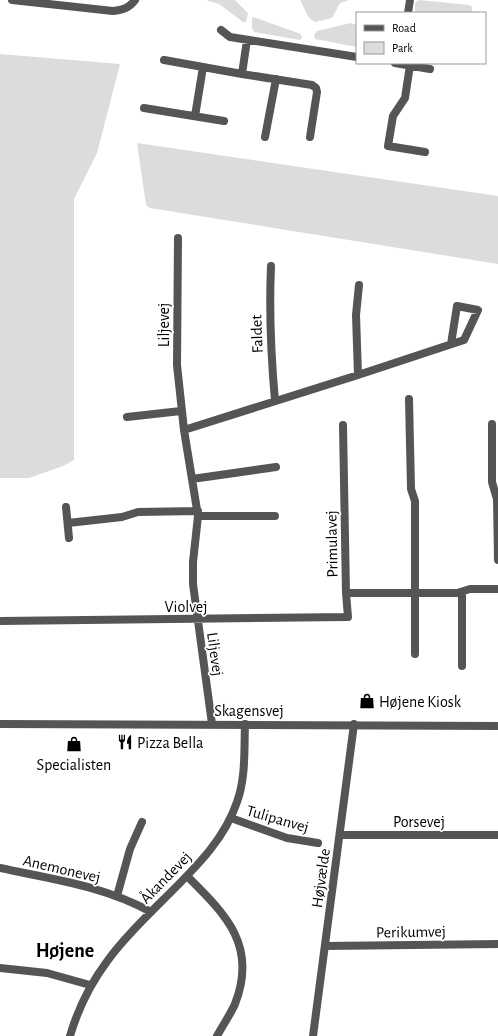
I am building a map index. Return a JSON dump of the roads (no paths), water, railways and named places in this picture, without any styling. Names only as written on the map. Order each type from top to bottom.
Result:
[{"type":"street","points":[[12,0],[113,11],[122,10],[130,6],[135,0]]},
{"type":"street","points":[[408,12],[410,0]]},
{"type":"street","points":[[221,30],[230,37],[356,57]]},
{"type":"street","points":[[242,74],[247,40]]},
{"type":"street","points":[[164,60],[312,85],[316,88],[317,92],[310,137]]},
{"type":"street","points":[[404,64],[430,69]]},
{"type":"street","points":[[410,65],[405,98],[393,116],[388,146],[425,152]]},
{"type":"street","points":[[195,116],[203,67]]},
{"type":"street","points":[[265,137],[276,79]]},
{"type":"street","points":[[144,108],[224,121]]},
{"type":"street","name":"Liljevej","points":[[178,238],[177,365],[184,430],[198,514],[193,562],[197,620],[212,724]]},
{"type":"street","name":"Faldet","points":[[271,266],[269,313],[275,401]]},
{"type":"street","points":[[358,375],[356,315],[359,285]]},
{"type":"street","points":[[184,430],[464,340],[478,310],[457,306],[451,344]]},
{"type":"street","points":[[409,399],[411,489],[414,501],[416,654]]},
{"type":"street","points":[[127,416],[182,411]]},
{"type":"street","points":[[492,424],[492,482],[497,499],[498,560]]},
{"type":"street","name":"Primulavej","points":[[343,425],[346,592],[416,594],[462,592],[470,589],[498,589]]},
{"type":"street","points":[[192,478],[276,467]]},
{"type":"street","points":[[66,507],[69,538]]},
{"type":"street","points":[[68,523],[122,517],[138,512],[275,516]]},
{"type":"street","name":"Violvej","points":[[0,621],[197,620],[348,617],[346,592]]},
{"type":"street","points":[[462,592],[462,666]]},
{"type":"street","name":"Skagensvej","points":[[0,724],[354,724],[498,726]]},
{"type":"street","name":"Åkandevej","points":[[70,1036],[76,1015],[90,985],[116,949],[214,846],[231,818],[242,785],[245,724]]},
{"type":"street","name":"Højvælde","points":[[313,1036],[354,724]]},
{"type":"street","name":"Tulipanvej","points":[[231,818],[287,838],[318,843]]},
{"type":"street","name":"Anemonevej","points":[[116,896],[130,849],[142,822]]},
{"type":"street","name":"Porsevej","points":[[340,835],[498,835]]},
{"type":"street","name":"Anemonevej","points":[[0,868],[116,896],[132,901],[151,912]]},
{"type":"street","points":[[187,876],[221,910],[230,923],[240,947],[242,960],[241,986],[234,1004],[217,1036]]},
{"type":"street","name":"Perikumvej","points":[[325,946],[498,944]]},
{"type":"street","points":[[0,968],[47,974],[90,985]]},
{"type":"place","name":"Højene Kiosk","points":[[367,701]]},
{"type":"place","name":"Pizza Bella","points":[[125,742]]},
{"type":"place","name":"Specialisten","points":[[74,744]]},
{"type":"district","name":"Højene","points":[[65,950]]}]
